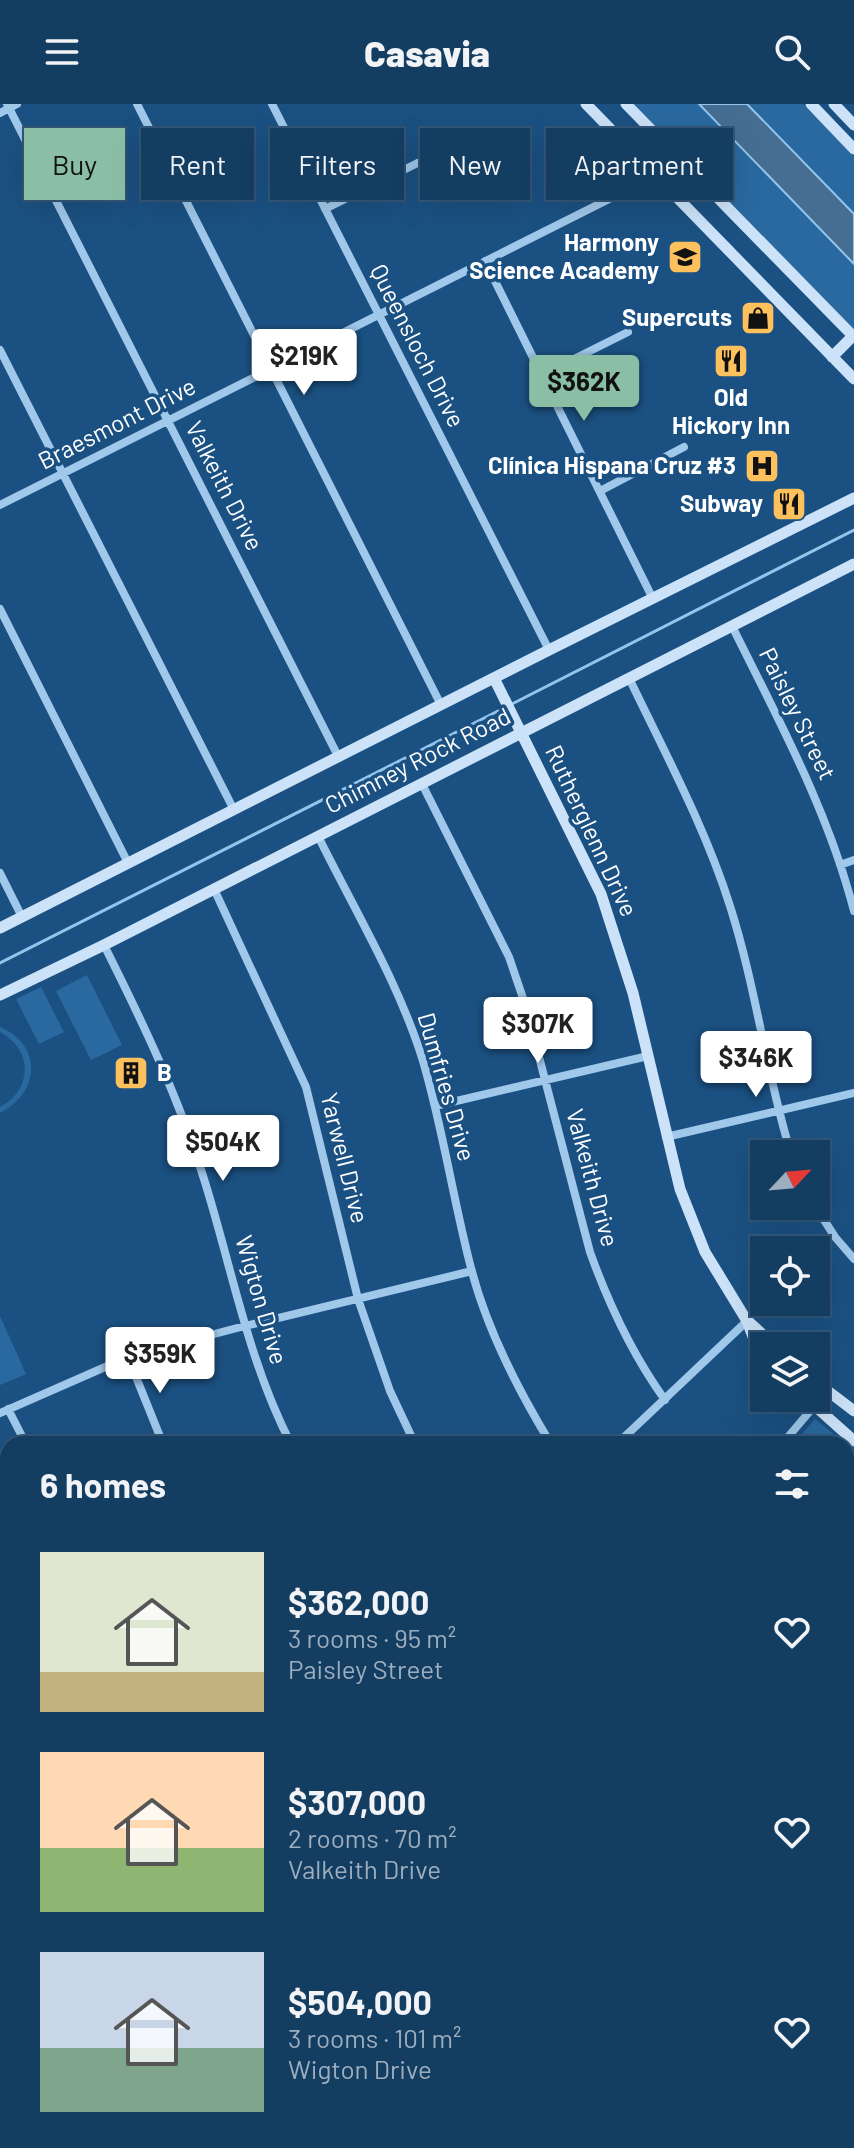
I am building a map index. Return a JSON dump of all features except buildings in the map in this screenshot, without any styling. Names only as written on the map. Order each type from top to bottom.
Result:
[{"type":"main road","points":[[586,104],[609,128]]},
{"type":"main road","points":[[626,104],[649,128]]},
{"type":"main road","points":[[811,104],[854,149]]},
{"type":"main road","points":[[834,104],[854,125]]},
{"type":"main road","points":[[678,200],[854,379]]},
{"type":"main road","points":[[719,200],[853,336],[832,357]]},
{"type":"main road","name":"Chimney Rock Road","points":[[0,928],[854,498]]},
{"type":"main road","name":"Chimney Rock Road","points":[[0,995],[732,626],[852,569]]},
{"type":"main road","name":"Rutherglenn Drive","points":[[494,678],[606,906],[622,954],[680,1189],[705,1252],[751,1332]]},
{"type":"main road","name":"Rutherglenn Drive","points":[[747,1321],[759,1332]]},
{"type":"main road","points":[[830,1393],[854,1411]]},
{"type":"main road","points":[[821,1412],[848,1436]]},
{"type":"street","points":[[137,104],[441,705]]},
{"type":"street","points":[[0,113],[11,105]]},
{"type":"street","name":"Valkeith Drive","points":[[11,105],[339,758]]},
{"type":"street","name":"Queensloch Drive","points":[[274,105],[549,650]]},
{"type":"street","points":[[325,209],[420,162]]},
{"type":"street","name":"Braesmont Drive","points":[[0,505],[607,200]]},
{"type":"street","points":[[485,261],[653,599]]},
{"type":"street","points":[[542,375],[628,332]]},
{"type":"street","points":[[0,350],[234,810]]},
{"type":"street","points":[[600,491],[684,447]]},
{"type":"street","points":[[0,609],[128,863]]},
{"type":"street","name":"Paisley Street","points":[[732,626],[805,773],[854,911]]},
{"type":"street","points":[[629,678],[720,876],[743,950],[787,1140]]},
{"type":"street","name":"Valkeith Drive","points":[[422,784],[509,957],[526,1007],[590,1252],[604,1291],[631,1348],[665,1400]]},
{"type":"street","name":"Dumfries Drive","points":[[318,836],[403,1007],[435,1106],[472,1271],[504,1357],[546,1436]]},
{"type":"street","points":[[840,865],[854,860]]},
{"type":"street","points":[[0,873],[22,917]]},
{"type":"street","name":"Yarwell Drive","points":[[214,889],[306,1087],[358,1299],[390,1391],[411,1436]]},
{"type":"street","name":"Wigton Drive","points":[[104,945],[162,1067],[183,1120],[227,1252],[245,1326],[268,1396],[287,1436]]},
{"type":"street","points":[[435,1106],[648,1056]]},
{"type":"street","points":[[666,1137],[854,1093]]},
{"type":"street","points":[[825,1220],[854,1259]]},
{"type":"street","points":[[21,1436],[4,1411],[128,1357],[472,1271]]},
{"type":"street","points":[[626,1436],[747,1321]]},
{"type":"street","points":[[128,1357],[160,1436]]},
{"type":"street","points":[[787,1436],[803,1412]]},
{"type":"shaded area","points":[[634,104],[803,104],[854,156],[854,330],[727,200],[733,200],[733,128],[657,128]]},
{"type":"shaded area","points":[[699,104],[747,104],[854,214],[854,264],[733,139],[733,128],[722,128]]},
{"type":"shaded area","points":[[87,975],[122,1045],[91,1060],[56,991]]},
{"type":"shaded area","points":[[41,987],[64,1032],[39,1044],[16,999]]},
{"type":"shaded area","points":[[0,1027],[24,1045],[31,1069],[23,1094],[0,1113],[0,1107],[19,1090],[25,1070],[19,1048],[0,1032]]},
{"type":"shaded area","points":[[0,1316],[26,1374],[0,1385]]},
{"type":"shaded area","points":[[815,1419],[836,1436],[800,1436]]},
{"type":"waterway","points":[[510,705],[854,530]]},
{"type":"waterway","points":[[0,963],[504,708]]},
{"type":"place","name":"Harmony Science Academy","points":[[685,257]]},
{"type":"place","name":"Supercuts","points":[[758,318]]},
{"type":"place","name":"Old Hickory Inn","points":[[731,361]]},
{"type":"place","name":"Clínica Hispana Cruz #3","points":[[762,466]]},
{"type":"place","name":"Subway","points":[[789,504]]},
{"type":"place","name":"B","points":[[131,1073]]}]
